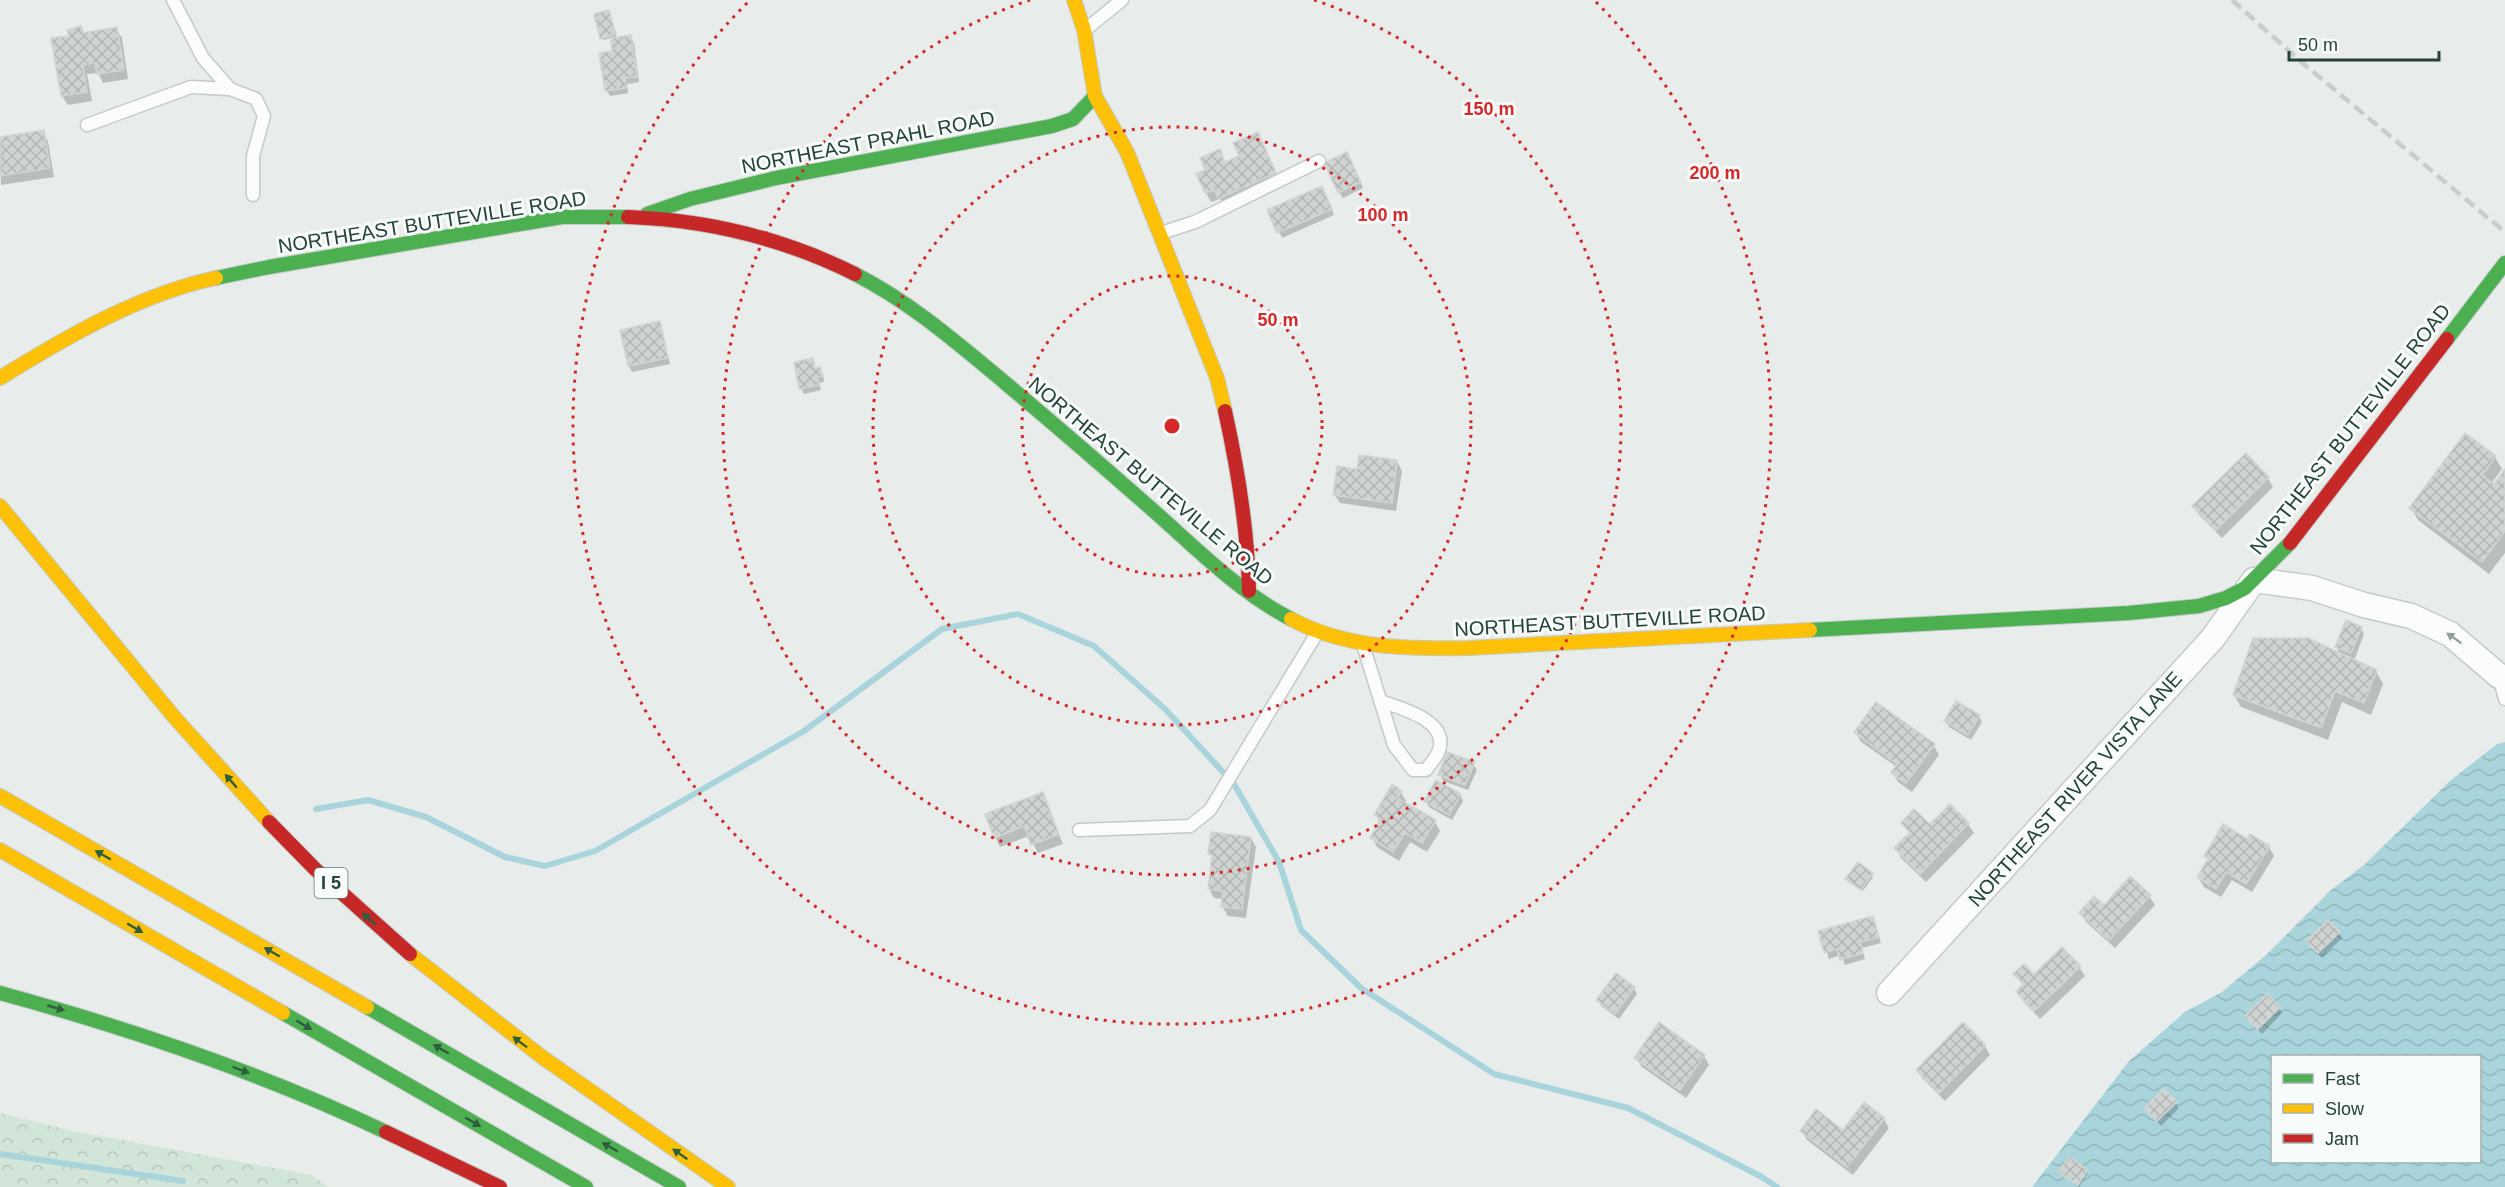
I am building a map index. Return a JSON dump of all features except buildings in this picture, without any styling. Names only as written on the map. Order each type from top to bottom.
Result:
[{"type":"main road","points":[[1074,0],[1084,30],[1095,96],[1127,152],[1217,378],[1239,481],[1248,547],[1249,591]]},
{"type":"main road","name":"NORTHEAST PRAHL ROAD","points":[[642,216],[690,199],[766,180],[1052,126],[1073,118],[1095,96]]},
{"type":"main road","name":"NORTHEAST BUTTEVILLE ROAD","points":[[0,378],[60,341],[106,318],[194,283],[269,267],[562,217],[600,214],[642,216],[726,229],[792,247],[833,263],[895,297],[968,352],[1222,571],[1286,616],[1318,632],[1363,644],[1397,648],[1469,648],[2129,613],[2200,606],[2237,592],[2254,580],[2286,548],[2505,262]]},
{"type":"main road","name":"I 5","points":[[0,506],[246,798],[364,915],[468,1003],[532,1051],[728,1187]]},
{"type":"main road","points":[[2,797],[679,1187]]},
{"type":"main road","points":[[0,850],[586,1187]]},
{"type":"main road","points":[[0,856],[48,878]]},
{"type":"main road","points":[[0,993],[159,1040],[245,1071],[382,1130],[500,1187]]},
{"type":"street","points":[[2254,580],[2312,588],[2364,605],[2410,615],[2450,634],[2503,684]]},
{"type":"street","name":"NORTHEAST RIVER VISTA LANE","points":[[1889,993],[2213,638],[2254,580]]},
{"type":"lane","points":[[173,0],[203,58],[230,89]]},
{"type":"lane","points":[[1084,30],[1122,0]]},
{"type":"lane","points":[[87,125],[191,87],[230,89],[256,99],[264,116],[253,156],[253,195]]},
{"type":"lane","points":[[1159,233],[1195,222],[1319,161]]},
{"type":"lane","points":[[1079,830],[1190,826],[1210,810],[1318,632]]},
{"type":"lane","points":[[1363,644],[1380,701],[1394,745],[1413,770],[1426,770],[1439,751],[1440,741],[1436,730],[1423,716],[1380,701]]},
{"type":"green space","points":[[0,1113],[73,1131],[312,1175],[328,1187],[0,1187]]},
{"type":"water","points":[[2505,742],[2505,1187],[2032,1187],[2129,1061],[2185,1012],[2222,992],[2266,955],[2331,890],[2364,865],[2451,780],[2497,744]]},
{"type":"waterway","points":[[316,809],[368,800],[426,817],[505,857],[545,866],[595,851],[804,731],[942,629],[1018,614],[1094,646],[1165,709],[1234,784],[1279,862],[1301,930],[1361,988],[1494,1074],[1628,1108],[1777,1187]]},
{"type":"waterway","points":[[0,1154],[183,1181]]},
{"type":"railway","points":[[2232,0],[2299,60],[2505,232]]},
{"type":"traffic: fast","points":[[647,214],[690,199],[776,178],[1052,126],[1073,119],[1095,96]]},
{"type":"traffic: fast","points":[[216,278],[562,217],[628,217]]},
{"type":"traffic: fast","points":[[2447,339],[2505,263]]},
{"type":"traffic: fast","points":[[855,274],[895,297],[950,337],[1220,570],[1254,596],[1291,619]]},
{"type":"traffic: fast","points":[[1810,630],[2129,613],[2199,606],[2226,598],[2245,588],[2290,543]]},
{"type":"traffic: fast","points":[[0,993],[196,1054],[292,1090],[386,1132]]},
{"type":"traffic: fast","points":[[367,1007],[679,1187]]},
{"type":"traffic: fast","points":[[283,1013],[586,1187]]},
{"type":"traffic: slow","points":[[1074,0],[1084,30],[1095,96],[1127,152],[1217,378],[1225,411]]},
{"type":"traffic: slow","points":[[0,378],[51,347],[132,306],[188,285],[216,278]]},
{"type":"traffic: slow","points":[[0,506],[175,718],[269,822]]},
{"type":"traffic: slow","points":[[1291,619],[1312,629],[1356,642],[1423,648],[1469,648],[1810,630]]},
{"type":"traffic: slow","points":[[0,796],[367,1007]]},
{"type":"traffic: slow","points":[[0,850],[283,1013]]},
{"type":"traffic: slow","points":[[410,954],[542,1057],[728,1187]]},
{"type":"traffic: jam","points":[[628,217],[687,222],[773,241],[855,274]]},
{"type":"traffic: jam","points":[[2290,543],[2447,339]]},
{"type":"traffic: jam","points":[[1225,411],[1242,500],[1249,591]]},
{"type":"traffic: jam","points":[[269,822],[315,869],[410,954]]},
{"type":"traffic: jam","points":[[386,1132],[500,1187]]}]
